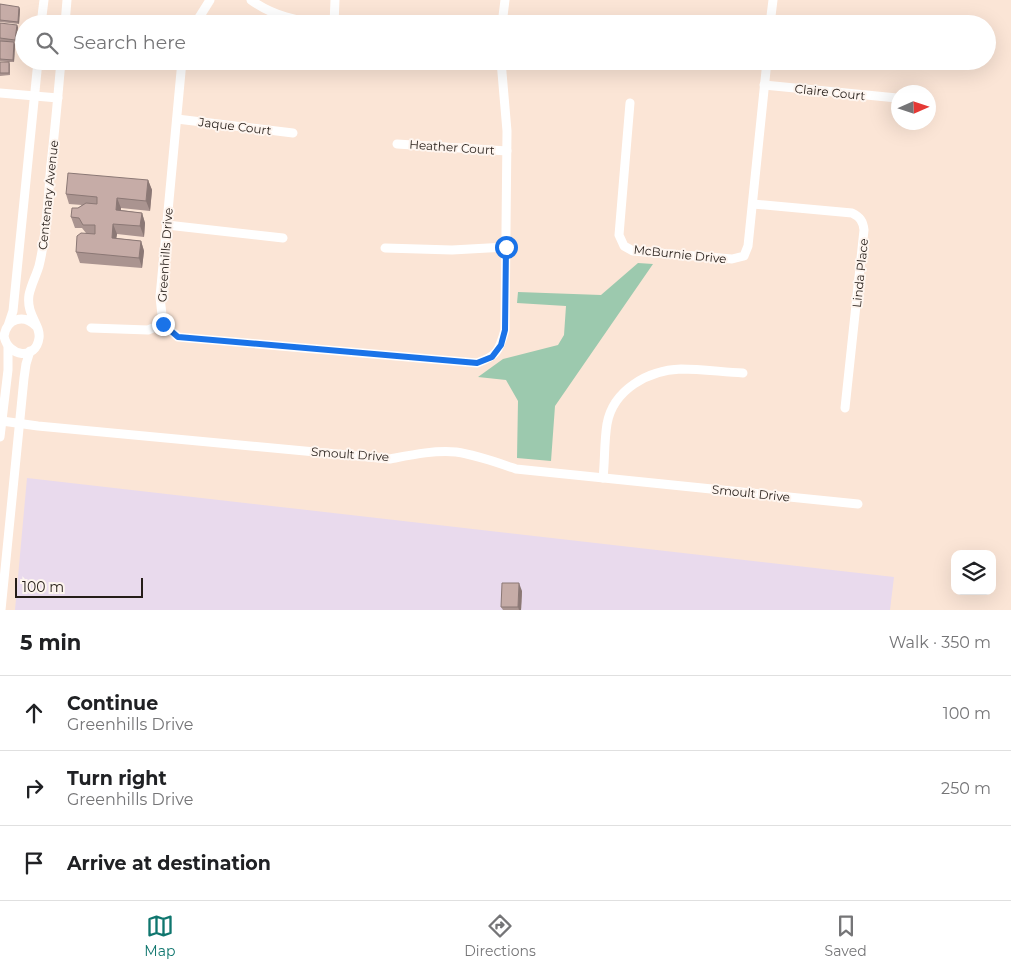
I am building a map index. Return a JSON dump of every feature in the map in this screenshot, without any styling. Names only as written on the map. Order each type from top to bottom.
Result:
[{"type":"street","points":[[42,15],[44,0]]},
{"type":"street","points":[[66,15],[68,0]]},
{"type":"street","points":[[201,15],[210,0]]},
{"type":"street","points":[[251,0],[271,13],[278,15]]},
{"type":"street","points":[[334,15],[335,0]]},
{"type":"street","points":[[503,15],[505,0]]},
{"type":"street","points":[[771,15],[773,0]]},
{"type":"street","name":"Centenary Avenue","points":[[6,326],[13,311],[37,70]]},
{"type":"street","name":"Centenary Avenue","points":[[36,326],[29,311],[29,295],[39,266],[42,247],[61,70]]},
{"type":"street","name":"Greenhills Drive","points":[[163,324],[160,297],[181,70]]},
{"type":"street","points":[[91,328],[148,330],[163,324],[178,337],[477,363],[492,357],[501,345],[505,330],[507,151],[502,70]]},
{"type":"street","name":"McBurnie Drive","points":[[630,103],[619,235],[624,246],[633,251],[732,259],[744,256],[748,246],[766,70]]},
{"type":"street","name":"Claire Court","points":[[764,85],[891,97]]},
{"type":"street","points":[[0,93],[58,98]]},
{"type":"street","name":"Jaque Court","points":[[177,119],[293,133]]},
{"type":"street","name":"Heather Court","points":[[397,144],[507,151]]},
{"type":"street","name":"Linda Place","points":[[753,204],[852,213],[863,222],[864,230],[845,408]]},
{"type":"street","points":[[167,225],[283,238]]},
{"type":"street","points":[[385,248],[452,250],[506,247]]},
{"type":"street","points":[[0,437],[9,362],[4,343],[6,326],[19,318],[25,318],[36,326],[39,338],[37,345],[30,351],[19,353],[4,343]]},
{"type":"street","points":[[1,610],[19,424],[26,364],[30,351]]},
{"type":"street","points":[[603,478],[607,424],[613,406],[621,394],[636,383],[656,373],[680,369],[743,373]]},
{"type":"street","name":"Smoult Drive","points":[[2,421],[390,458],[420,453],[455,452],[486,459],[516,469],[858,504]]},
{"type":"shaded area","points":[[27,478],[894,577],[890,610],[15,610]]},
{"type":"green space","points":[[638,263],[653,264],[555,406],[551,461],[517,458],[518,401],[506,380],[478,377],[503,359],[558,345],[564,335],[566,306],[517,303],[518,292],[601,295]]},
{"type":"building","points":[[0,4],[19,7],[18,15],[15,15],[15,22],[0,20]]},
{"type":"building","points":[[0,23],[15,25],[15,40],[0,38]]},
{"type":"building","points":[[0,41],[14,42],[13,60],[0,59]]},
{"type":"building","points":[[0,62],[9,62],[9,73],[0,73]]},
{"type":"building","points":[[68,173],[148,180],[146,201],[117,198],[116,210],[142,213],[140,226],[113,224],[112,238],[141,241],[139,258],[76,252],[77,236],[81,233],[95,234],[95,225],[83,225],[79,218],[71,217],[72,208],[78,208],[86,203],[97,204],[97,197],[66,194]]},
{"type":"building","points":[[502,583],[519,583],[518,607],[501,607]]},
{"type":"route","points":[[163,324],[178,337],[477,363],[492,357],[501,345],[505,330],[506,247]]}]
